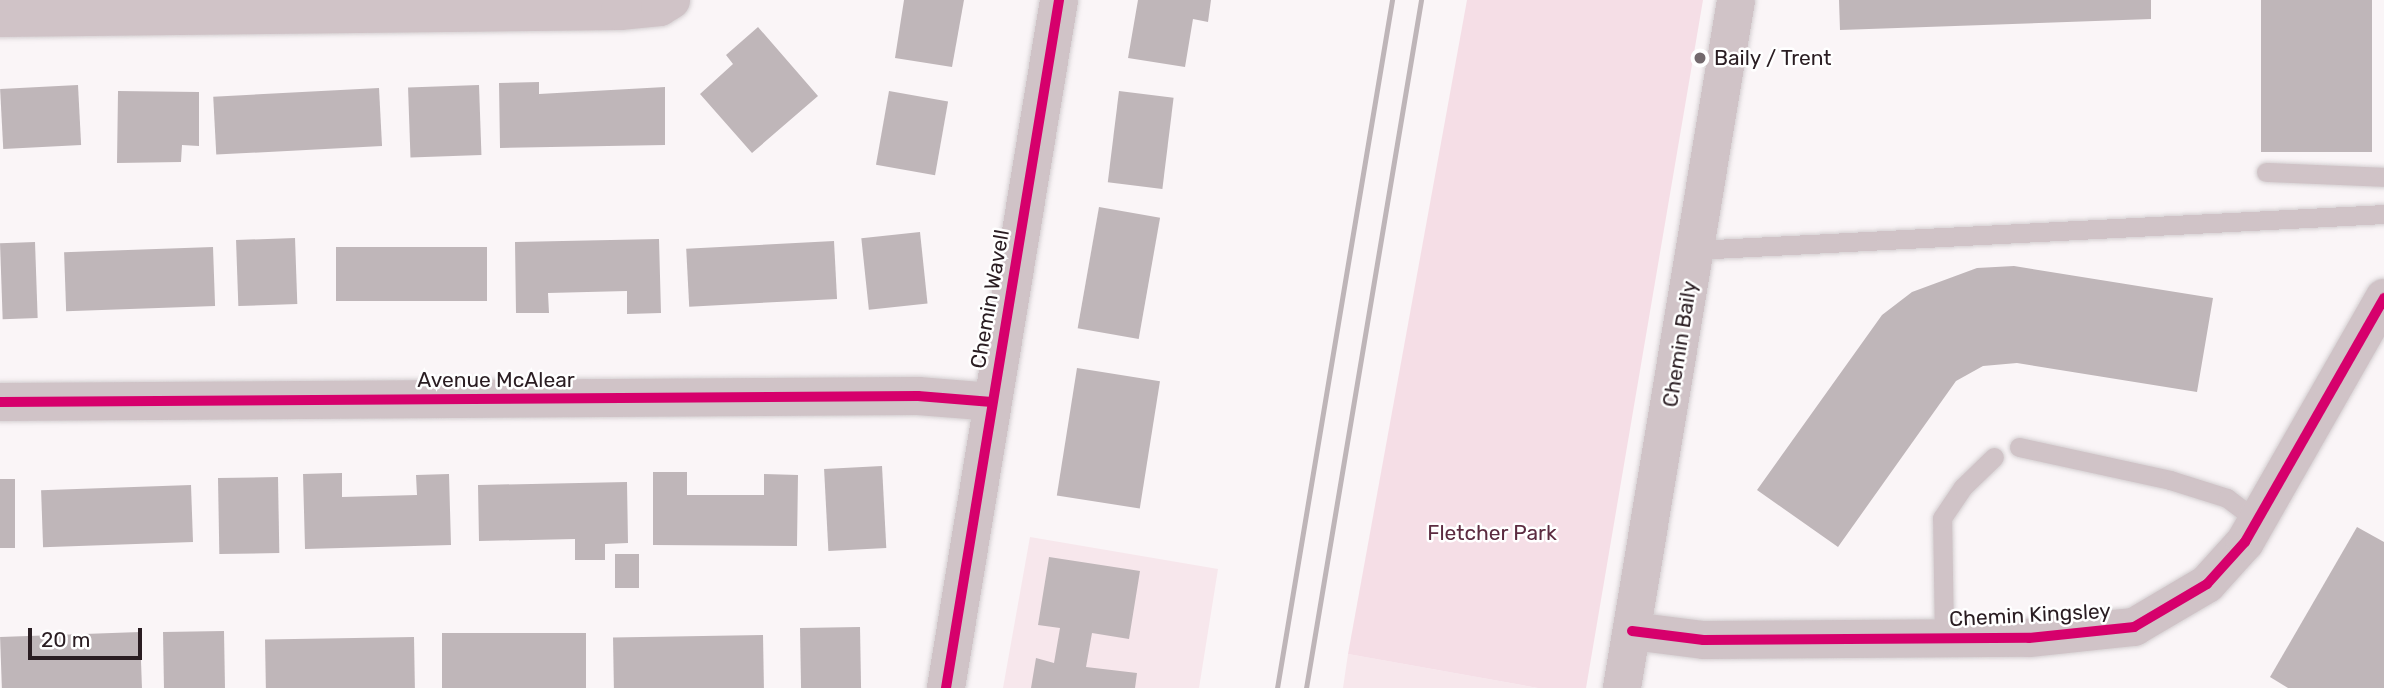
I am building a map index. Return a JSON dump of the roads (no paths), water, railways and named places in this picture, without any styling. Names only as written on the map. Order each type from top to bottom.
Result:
[{"type":"street","name":"Chemin Wavell","points":[[946,688],[1059,0]]},
{"type":"street","name":"Chemin Baily","points":[[1622,688],[1736,0]]},
{"type":"street","points":[[0,18],[226,8],[449,6],[638,11],[670,2]]},
{"type":"street","name":"Chemin Kingsley","points":[[1632,631],[1703,640],[1944,639],[2091,635],[2134,627],[2207,584],[2259,521],[2384,298]]},
{"type":"street","name":"Avenue McAlear","points":[[0,402],[918,396],[992,402]]},
{"type":"lane","points":[[2266,172],[2384,177]]},
{"type":"lane","points":[[1695,250],[2384,214]]},
{"type":"lane","points":[[2019,447],[2170,480],[2227,498],[2259,521]]},
{"type":"lane","points":[[1944,639],[1942,519],[1963,487],[1994,457]]},
{"type":"railway","points":[[1277,688],[1392,0]]},
{"type":"railway","points":[[1306,688],[1421,0]]},
{"type":"place","name":"Baily / Trent","points":[[1700,58]]},
{"type":"park label","name":"Fletcher Park","points":[[1492,533]]}]
